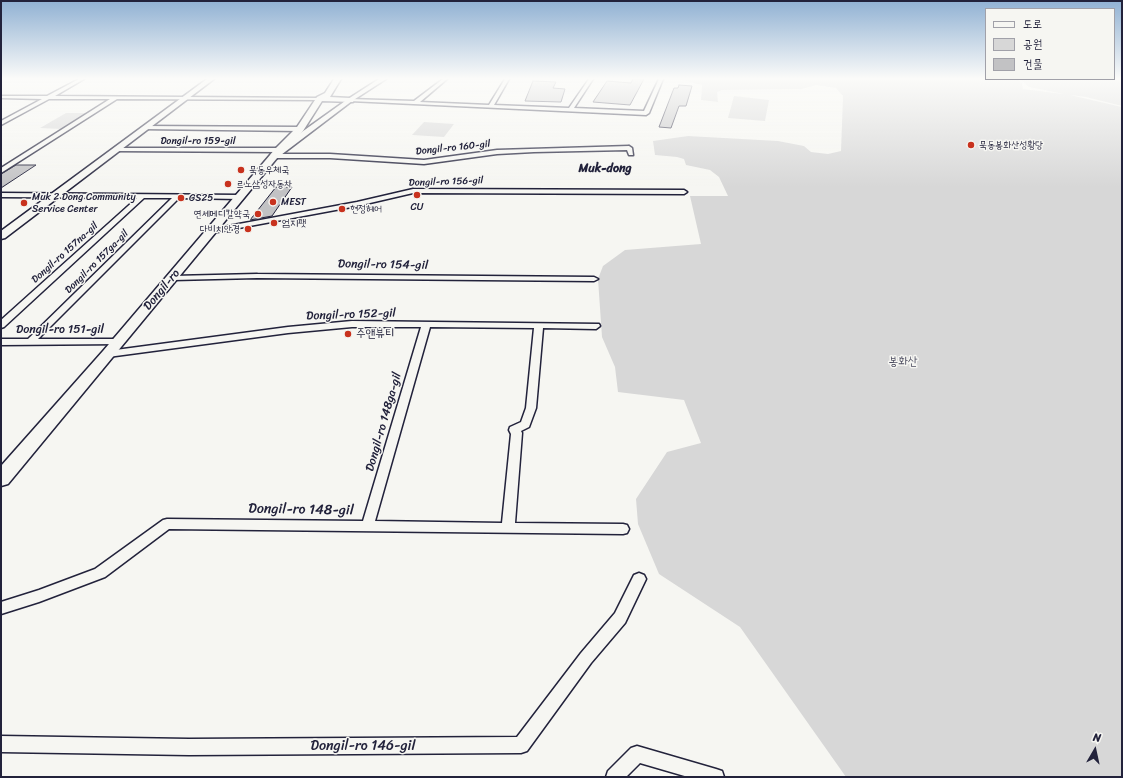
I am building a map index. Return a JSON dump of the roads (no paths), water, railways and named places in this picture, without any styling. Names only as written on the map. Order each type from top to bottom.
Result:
[{"type":"main road","name":"Dongil-ro","points":[[1,479],[309,115]]},
{"type":"street","points":[[1,123],[15,115]]},
{"type":"street","points":[[1,171],[89,115]]},
{"type":"street","points":[[1,236],[162,115]]},
{"type":"street","points":[[145,128],[302,125],[321,115]]},
{"type":"street","points":[[277,153],[329,115]]},
{"type":"street","name":"Dongil-ro 160-gil","points":[[277,153],[424,162],[498,152],[534,150],[629,148],[631,154]]},
{"type":"street","name":"Dongil-ro 159-gil","points":[[117,150],[277,153]]},
{"type":"street","points":[[1,165],[9,165]]},
{"type":"street","name":"Dongil-ro 156-gil","points":[[212,231],[357,204],[413,191],[684,192]]},
{"type":"street","points":[[1,196],[240,197]]},
{"type":"street","name":"Dongil-ro 157na-gil","points":[[1,325],[143,196]]},
{"type":"street","name":"Dongil-ro 157ga-gil","points":[[30,342],[178,196]]},
{"type":"street","points":[[1,228],[10,229]]},
{"type":"street","name":"Dongil-ro 154-gil","points":[[172,278],[262,276],[594,280]]},
{"type":"street","name":"Dongil-ro 152-gil","points":[[108,354],[352,324],[596,326]]},
{"type":"street","name":"Dongil-ro 148ga-gil","points":[[366,526],[426,325]]},
{"type":"street","points":[[508,528],[517,432],[514,430],[525,424],[531,408],[539,326]]},
{"type":"street","name":"Dongil-ro 151-gil","points":[[1,342],[118,342]]},
{"type":"street","name":"Dongil-ro 148-gil","points":[[1,608],[39,596],[100,573],[167,524],[623,529]]},
{"type":"street","name":"Dongil-ro 146-gil","points":[[1,744],[189,747],[521,745],[586,658],[620,618],[639,579]]},
{"type":"street","points":[[614,777],[637,754],[716,777]]},
{"type":"place","name":"묵동봉화산성황당","points":[[971,145]]},
{"type":"place","name":"묵동우체국","points":[[241,170]]},
{"type":"place","name":"르노삼성자동차","points":[[228,184]]},
{"type":"place","name":"CU","points":[[417,195]]},
{"type":"place","name":"GS25","points":[[181,198]]},
{"type":"place","name":"MEST","points":[[273,202]]},
{"type":"place","name":"Muk 2 Dong Community Service Center","points":[[24,203]]},
{"type":"place","name":"현정헤어","points":[[342,209]]},
{"type":"place","name":"연세메디칼약국","points":[[258,214]]},
{"type":"place","name":"엄지팻","points":[[274,223]]},
{"type":"place","name":"다비치안경","points":[[248,229]]},
{"type":"place","name":"주앤뷰티","points":[[348,334]]},
{"type":"district","name":"Muk-dong","points":[[605,169]]},
{"type":"park label","name":"봉화산","points":[[903,362]]}]
